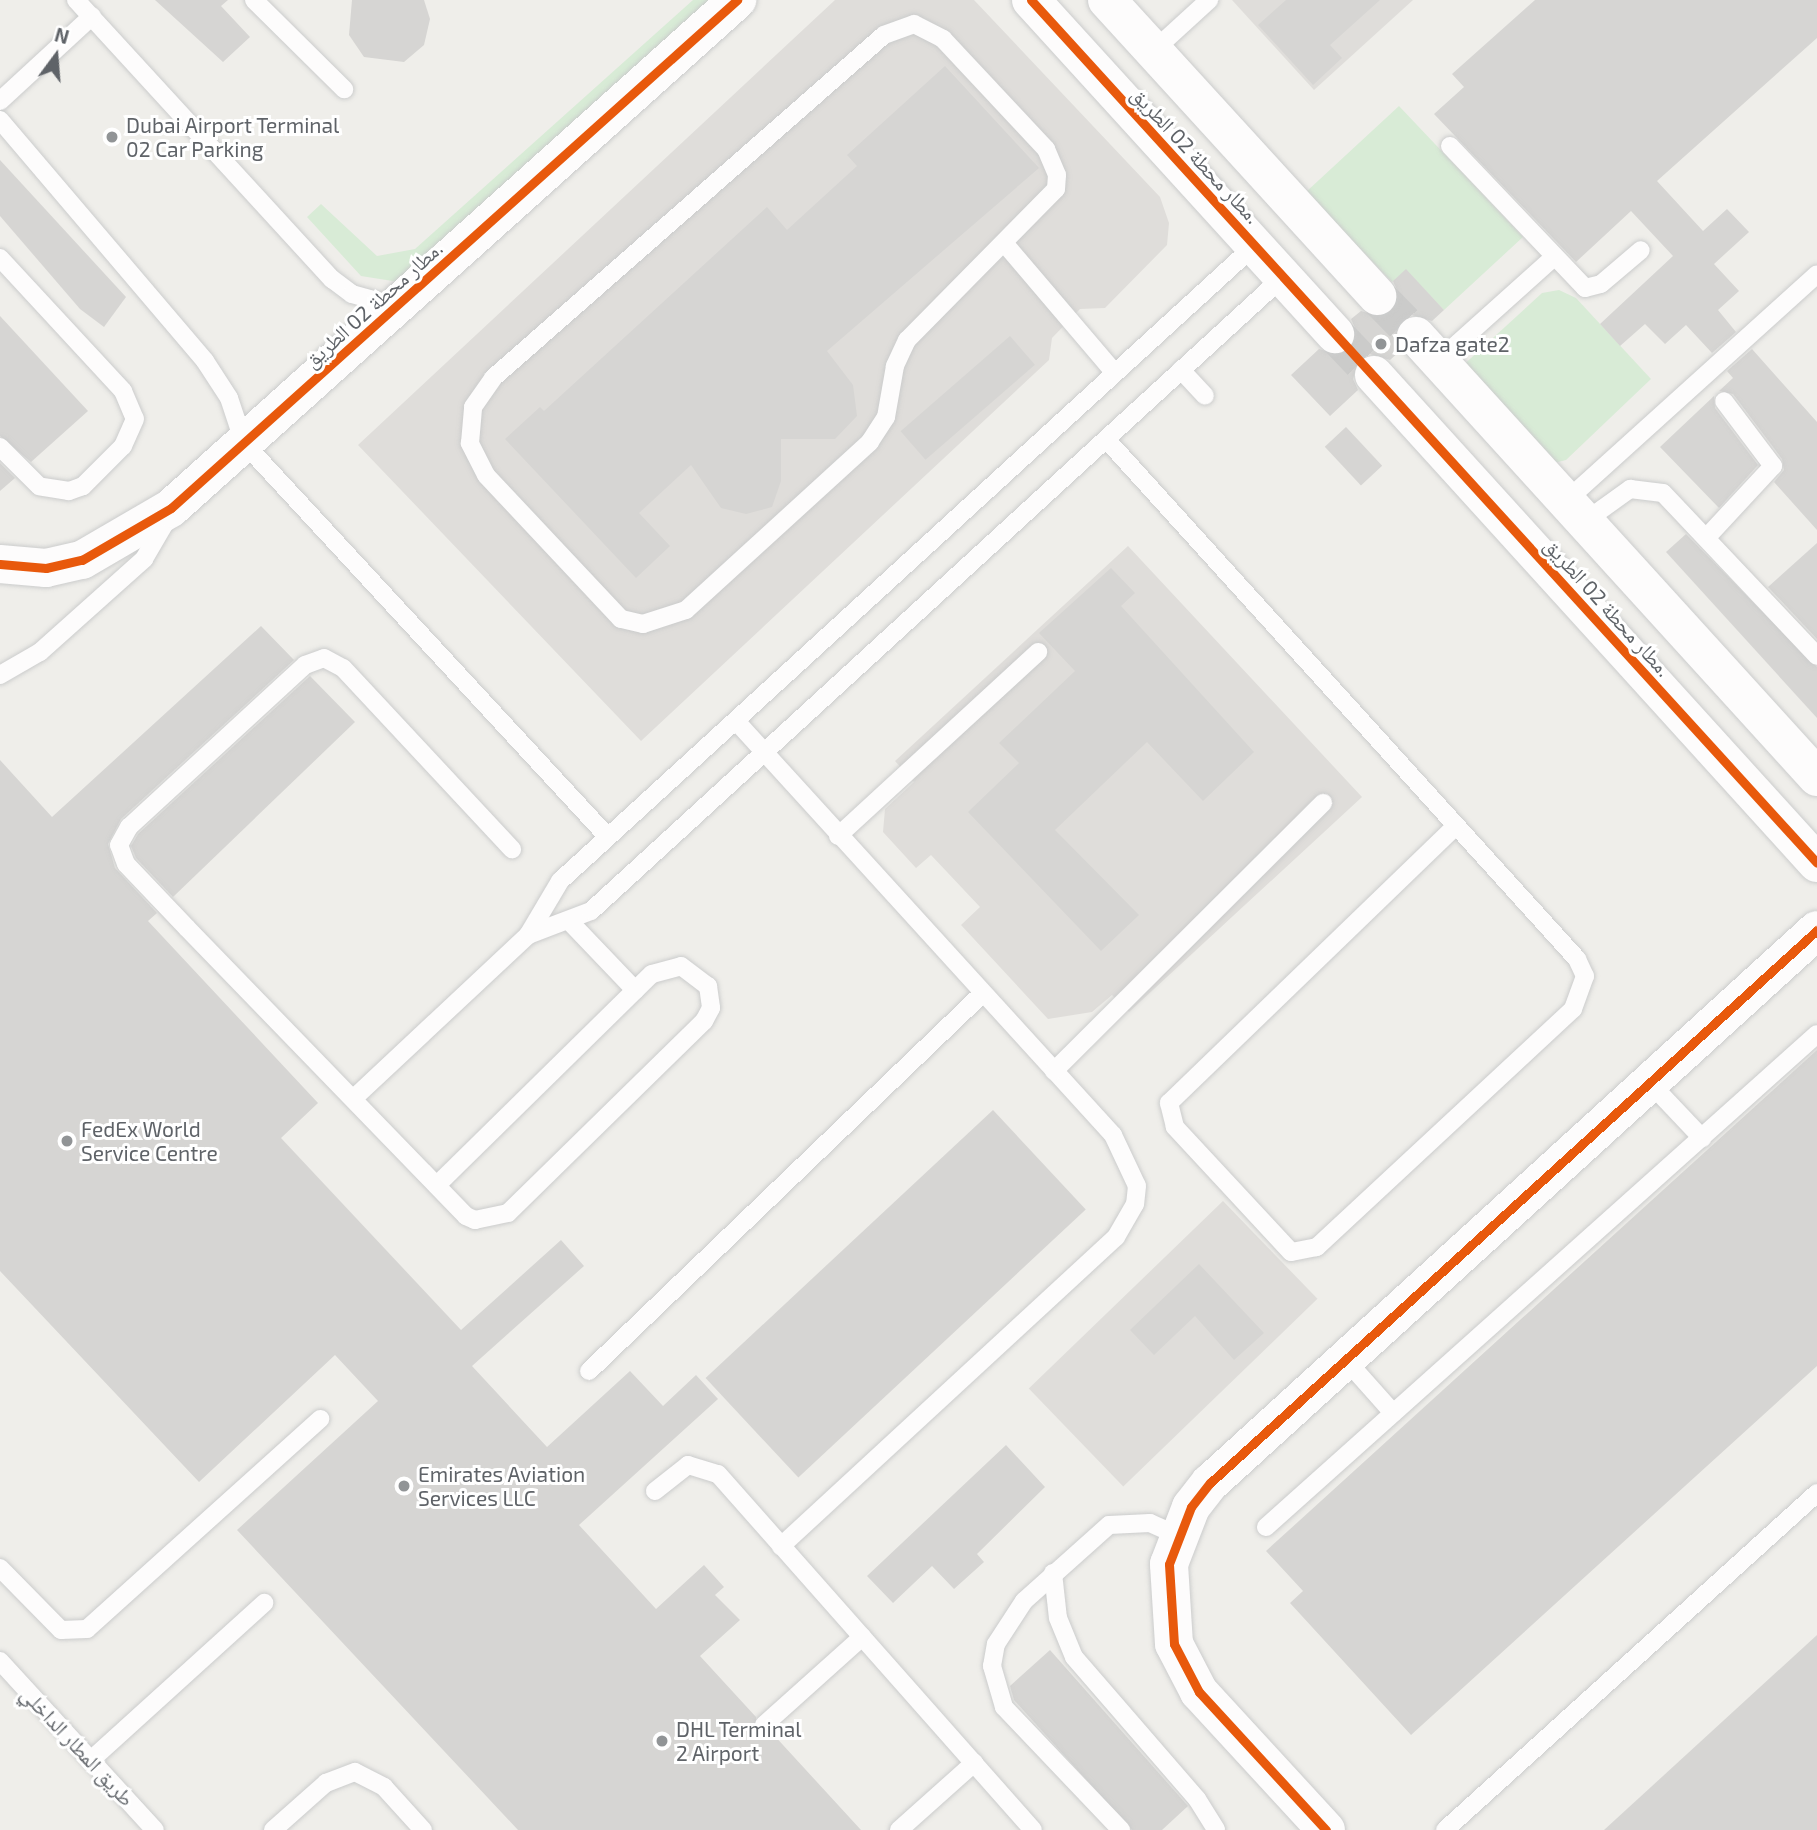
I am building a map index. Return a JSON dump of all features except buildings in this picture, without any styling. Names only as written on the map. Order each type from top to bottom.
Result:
[{"type":"street","name":"مطار محطة 02 الطريق.","points":[[0,564],[46,568],[82,560],[171,508],[737,0]]},
{"type":"street","name":"مطار محطة 02 الطريق.","points":[[1031,0],[1335,334]]},
{"type":"street","name":"مطار محطة 02 الطريق.","points":[[1107,0],[1151,53],[1377,296]]},
{"type":"street","points":[[1255,245],[1296,208]]},
{"type":"street","points":[[1284,276],[1325,239]]},
{"type":"street","name":"مطار محطة 02 الطريق.","points":[[1427,349],[1817,776]]},
{"type":"street","name":"مطار محطة 02 الطريق.","points":[[1374,375],[1817,863]]},
{"type":"street","points":[[1524,540],[1575,511]]},
{"type":"street","points":[[1315,1826],[1185,1669],[1166,1591],[1177,1535],[1210,1483],[1817,930]]},
{"type":"lane","points":[[76,0],[332,279],[371,303],[396,306]]},
{"type":"lane","points":[[254,0],[344,89]]},
{"type":"lane","points":[[1151,53],[1209,0]]},
{"type":"lane","points":[[0,101],[92,16]]},
{"type":"lane","points":[[898,26],[929,28],[943,39],[1054,161],[1057,182],[1049,202],[1005,244],[907,340],[886,417],[870,442],[666,621],[632,622],[603,605],[475,459],[473,407],[493,378],[898,26]]},
{"type":"lane","points":[[0,120],[205,361],[229,398],[244,443],[608,837]]},
{"type":"lane","points":[[1450,146],[1585,288],[1594,288],[1641,250]]},
{"type":"lane","points":[[1005,244],[1114,372]]},
{"type":"lane","points":[[354,1098],[528,935],[547,897],[608,837],[1255,245]]},
{"type":"lane","points":[[1427,349],[1555,257]]},
{"type":"lane","points":[[0,258],[123,391],[135,419],[123,446],[83,486],[69,491],[39,486],[0,447]]},
{"type":"lane","points":[[1575,511],[1817,274]]},
{"type":"lane","points":[[528,935],[571,923],[764,752],[1284,276]]},
{"type":"lane","points":[[1181,370],[1205,396]]},
{"type":"lane","points":[[1707,537],[1773,466],[1724,401]]},
{"type":"lane","points":[[1106,439],[1577,959],[1584,994],[1317,1247],[1292,1252],[1175,1127],[1169,1103],[1456,826]]},
{"type":"lane","points":[[1575,511],[1647,487],[1663,493],[1817,656]]},
{"type":"lane","points":[[0,676],[40,652],[144,559],[171,508]]},
{"type":"lane","points":[[838,835],[1038,652]]},
{"type":"lane","points":[[437,1185],[660,968],[681,966],[708,986],[711,1008],[508,1213],[475,1220],[437,1185],[125,864],[122,835],[305,665],[324,658],[343,668],[512,849]]},
{"type":"lane","points":[[736,721],[1125,1150],[1137,1186],[1128,1222],[781,1546]]},
{"type":"lane","points":[[1054,1071],[1323,803]]},
{"type":"lane","points":[[571,923],[635,990]]},
{"type":"lane","points":[[589,1371],[983,993]]},
{"type":"lane","points":[[1266,1527],[1817,1034]]},
{"type":"lane","points":[[1650,1083],[1702,1138]]},
{"type":"lane","points":[[1346,1360],[1393,1413]]},
{"type":"lane","points":[[0,1568],[61,1630],[86,1629],[320,1419]]},
{"type":"lane","points":[[655,1491],[688,1465],[709,1467],[1033,1830]]},
{"type":"lane","points":[[1445,1830],[1817,1493]]},
{"type":"lane","points":[[1121,1830],[1004,1707],[995,1688],[996,1644],[1024,1601],[1109,1525],[1150,1523],[1177,1535]]},
{"type":"lane","points":[[1053,1573],[1058,1618],[1074,1657],[1216,1830]]},
{"type":"lane","points":[[91,1760],[264,1603]]},
{"type":"lane","points":[[764,1725],[862,1637]]},
{"type":"lane","name":"طريق المطار الداخلي","points":[[0,1661],[155,1830]]},
{"type":"lane","points":[[899,1830],[974,1763]]},
{"type":"lane","points":[[273,1830],[333,1778],[355,1772],[378,1782],[423,1830]]},
{"type":"shaded area","points":[[835,0],[974,0],[1160,197],[1169,223],[1167,245],[1105,308],[1080,309],[1052,338],[1049,360],[641,741],[358,445]]},
{"type":"shaded area","points":[[1232,0],[1413,0],[1314,90]]},
{"type":"shaded area","points":[[1128,546],[1362,797],[1129,1012],[1112,995],[1092,1012],[1048,1019],[961,925],[980,907],[931,855],[916,868],[883,832],[885,809],[914,782],[895,761]]},
{"type":"shaded area","points":[[1223,1201],[1317,1299],[1123,1486],[1029,1389]]},
{"type":"green space","points":[[693,0],[723,0],[405,283],[361,276],[307,217],[321,204],[377,256],[415,249]]},
{"type":"green space","points":[[1399,106],[1523,237],[1444,310],[1406,270],[1392,282],[1306,192]]},
{"type":"green space","points":[[1559,290],[1576,298],[1651,379],[1566,460],[1554,463],[1459,369],[1542,293]]},
{"type":"tunnel","points":[[1377,296],[1416,336]]},
{"type":"tunnel","points":[[1335,334],[1374,375]]},
{"type":"cycle path","points":[[0,564],[46,568],[82,560],[171,508],[737,0]]},
{"type":"cycle path","points":[[1031,0],[1817,863]]},
{"type":"cycle path","points":[[1326,1830],[1199,1692],[1174,1644],[1169,1564],[1191,1507],[1210,1483],[1817,930]]},
{"type":"place","name":"Dubai Airport Terminal 02 Car Parking","points":[[112,137]]},
{"type":"place","name":"Dafza gate2","points":[[1381,344]]},
{"type":"place","name":"FedEx World Service Centre","points":[[67,1141]]},
{"type":"place","name":"Emirates Aviation Services LLC","points":[[404,1486]]},
{"type":"place","name":"DHL Terminal 2 Airport","points":[[662,1741]]}]
